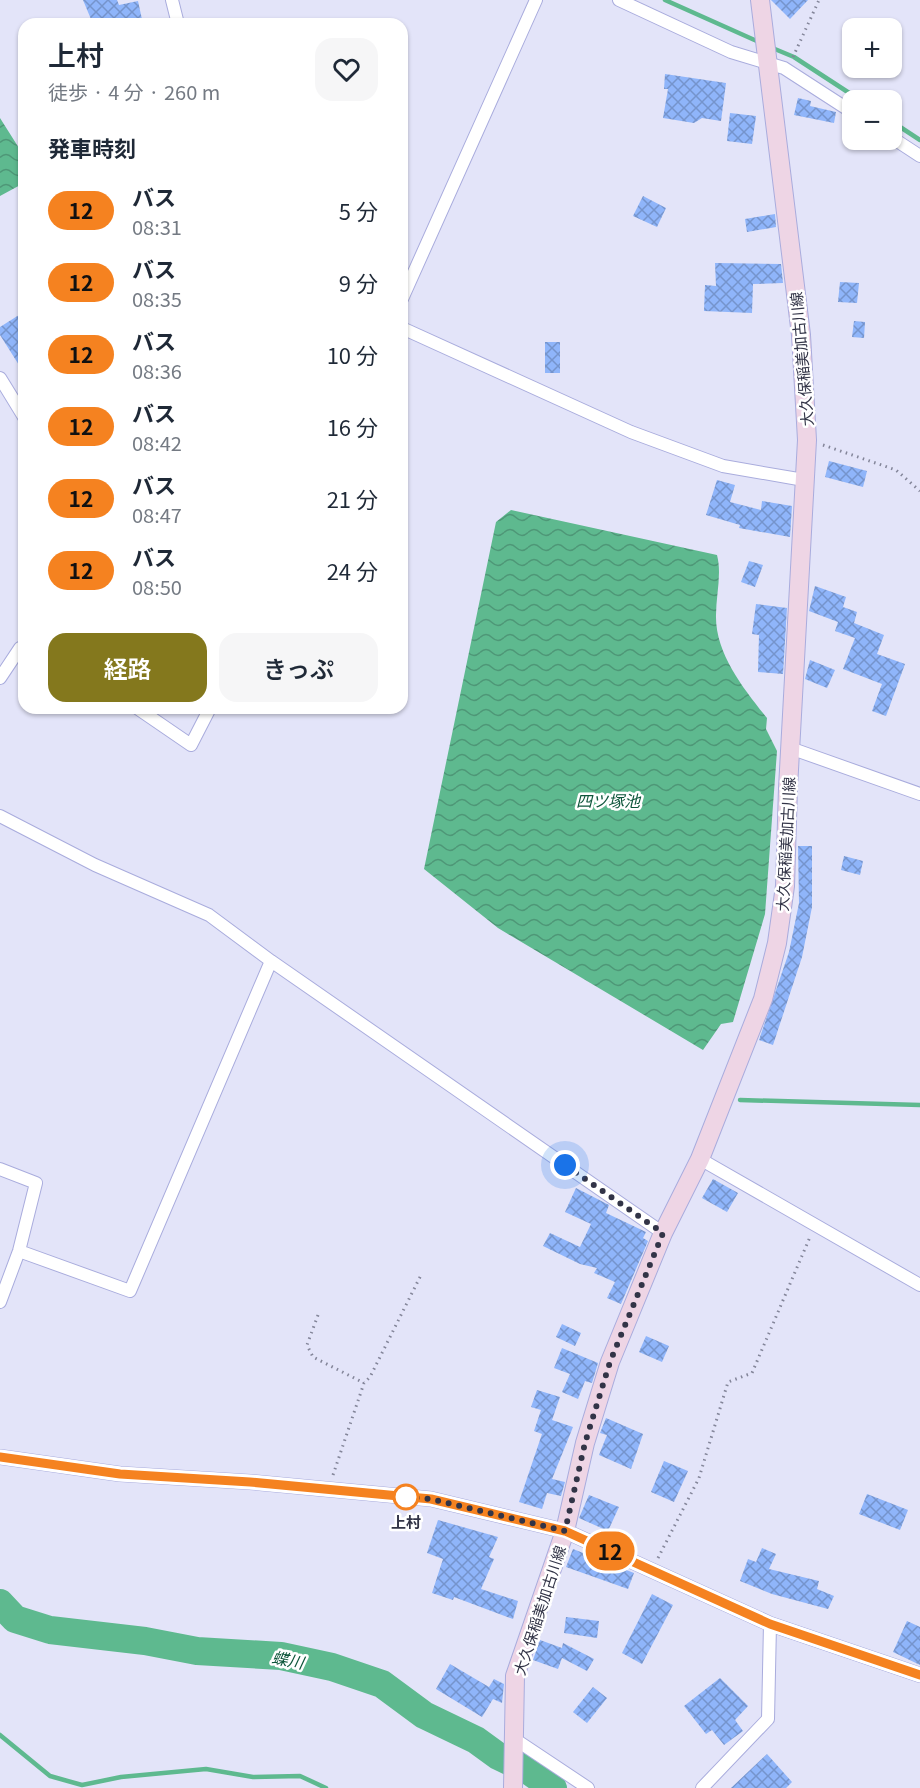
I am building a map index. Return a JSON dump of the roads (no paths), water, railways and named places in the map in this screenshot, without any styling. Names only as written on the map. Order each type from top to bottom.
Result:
[{"type":"main road","name":"大久保稲美加古川線","points":[[513,1784],[515,1676],[565,1531],[585,1443],[610,1362],[663,1233],[700,1159],[763,999],[777,943],[785,886],[790,748],[807,440],[801,335],[760,0]]},
{"type":"street","points":[[172,0],[176,18]]},
{"type":"street","points":[[408,286],[536,0]]},
{"type":"street","points":[[619,0],[732,52],[784,68],[842,106]]},
{"type":"street","points":[[902,144],[920,156]]},
{"type":"street","points":[[408,331],[651,440],[723,466],[804,480]]},
{"type":"street","points":[[0,378],[18,407]]},
{"type":"street","points":[[0,678],[18,651]]},
{"type":"street","points":[[146,714],[191,745],[207,714]]},
{"type":"street","points":[[790,748],[920,794]]},
{"type":"street","points":[[0,816],[95,865],[208,915],[663,1233]]},
{"type":"street","points":[[19,1251],[130,1292],[271,961]]},
{"type":"street","points":[[700,1159],[920,1285]]},
{"type":"street","points":[[0,1169],[36,1183],[19,1251],[0,1302]]},
{"type":"street","points":[[0,1457],[120,1474],[250,1482],[431,1499],[565,1531],[770,1624],[920,1675]]},
{"type":"street","points":[[702,1788],[768,1719],[770,1624]]},
{"type":"street","points":[[513,1744],[588,1788]]},
{"type":"water","points":[[0,118],[18,146],[18,186],[0,196]]},
{"type":"water","name":"四ツ塚池","points":[[511,510],[717,555],[719,577],[716,615],[720,644],[733,671],[767,718],[766,729],[777,751],[765,914],[733,1022],[721,1024],[703,1050],[498,928],[424,869],[496,522]]},
{"type":"waterway","points":[[665,0],[759,42]]},
{"type":"waterway","points":[[770,47],[794,57],[845,90]]},
{"type":"waterway","points":[[902,128],[920,140]]},
{"type":"waterway","points":[[740,1100],[920,1105]]},
{"type":"waterway","name":"蝶川","points":[[0,1603],[15,1619],[50,1630],[145,1641],[197,1651],[281,1656],[332,1667],[382,1684],[424,1715],[476,1740],[498,1756],[529,1771],[553,1788]]},
{"type":"waterway","points":[[0,1735],[50,1776],[82,1785],[121,1777],[206,1769],[253,1777],[300,1776],[326,1788]]},
{"type":"place","name":"上村","points":[[406,1497]]}]
